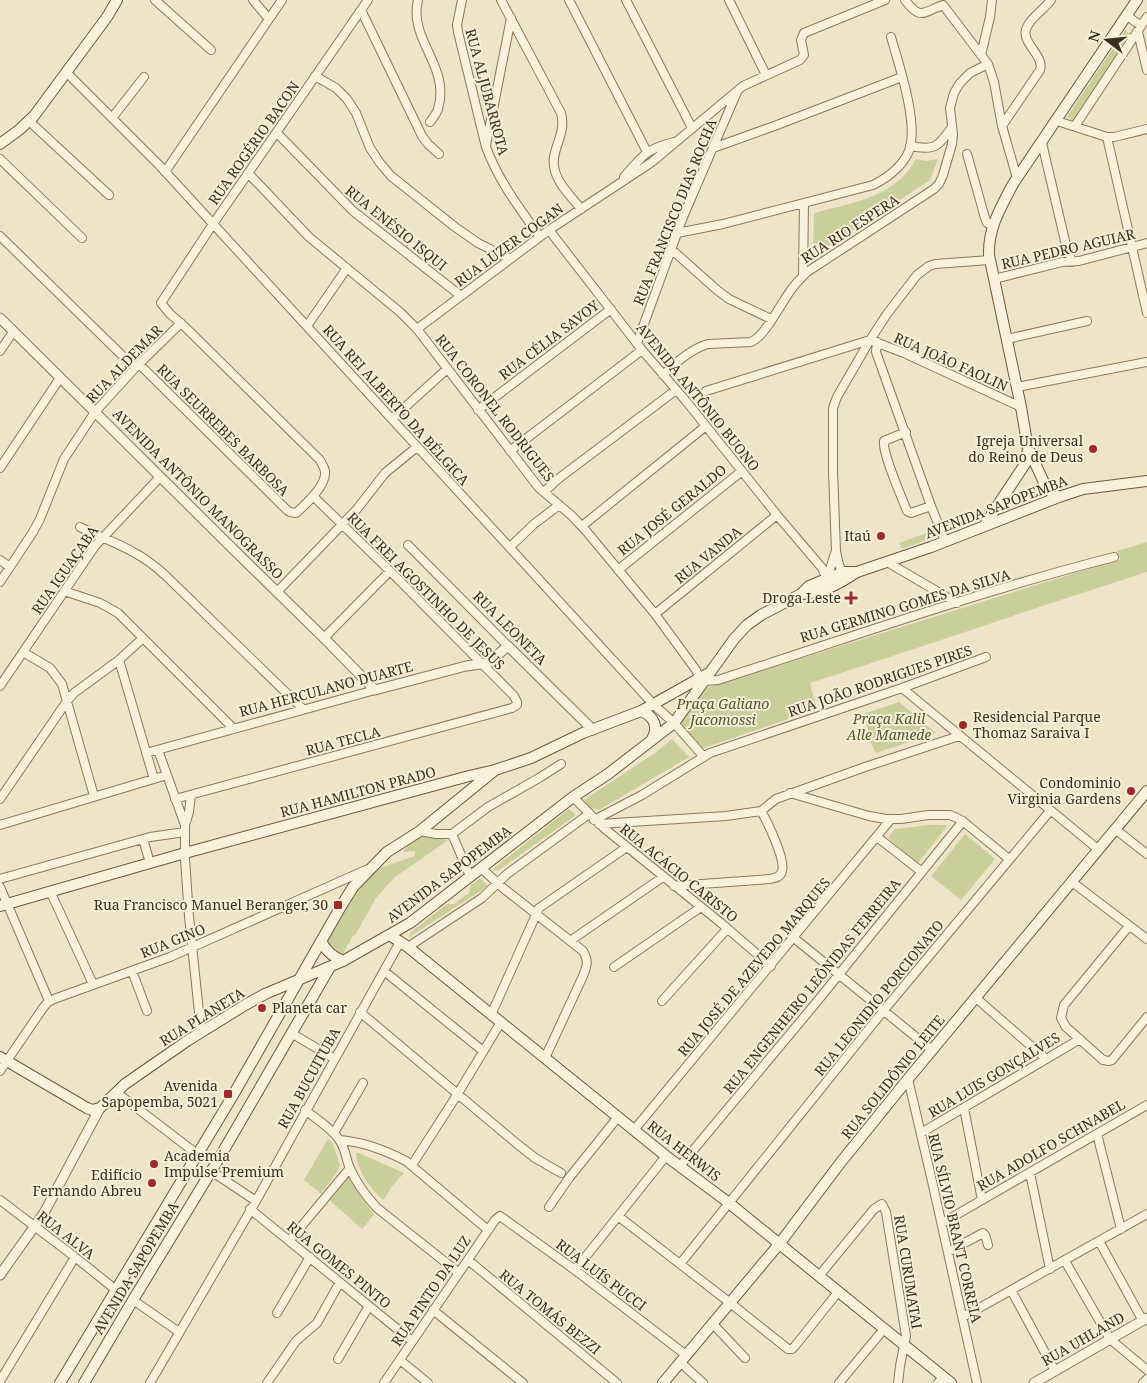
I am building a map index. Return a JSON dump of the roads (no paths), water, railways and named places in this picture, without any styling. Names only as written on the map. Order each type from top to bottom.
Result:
[{"type":"main road","points":[[0,144],[29,121],[51,94],[107,17],[117,0]]},
{"type":"main road","points":[[984,526],[1023,468],[1027,460],[1028,448],[1022,408],[990,260],[989,243],[993,226],[1017,178],[1057,121],[1134,1]]},
{"type":"main road","points":[[1028,448],[1047,489],[1059,497]]},
{"type":"main road","points":[[1023,468],[1030,465],[1037,467]]},
{"type":"main road","name":"AVENIDA SAPOPEMBA","points":[[84,1383],[330,967],[398,939],[410,923],[470,876],[674,723],[734,638],[761,614],[801,594],[809,586],[829,582],[887,562],[1005,518],[1042,502],[1084,489],[1147,480]]},
{"type":"main road","points":[[1042,502],[1047,489]]},
{"type":"main road","points":[[997,506],[999,514],[1005,518]]},
{"type":"main road","name":"RUA HAMILTON PRADO","points":[[4,904],[185,853],[495,770],[531,758],[561,743],[641,711],[674,692],[703,680]]},
{"type":"main road","points":[[641,711],[647,713],[655,722],[655,735],[652,740]]},
{"type":"main road","name":"AVENIDA SAPOPEMBA","points":[[60,1383],[197,1154],[288,990],[299,980],[354,887],[387,852],[420,831],[495,770]]},
{"type":"main road","name":"RUA SOLIDÔNIO LEITE","points":[[663,1383],[780,1243],[908,1079],[1147,791]]},
{"type":"main road","name":"RUA HERWIS","points":[[398,939],[666,1156],[780,1243],[904,1345],[944,1381]]},
{"type":"main road","points":[[321,941],[330,955],[343,961]]},
{"type":"main road","points":[[299,980],[330,967]]},
{"type":"main road","name":"RUA PLANETA","points":[[95,1113],[125,1084],[200,1032],[244,1005],[288,990]]},
{"type":"main road","points":[[3,1059],[95,1113]]},
{"type":"street","points":[[155,0],[211,50]]},
{"type":"street","points":[[253,0],[269,19]]},
{"type":"street","points":[[165,172],[282,0]]},
{"type":"street","name":"RUA ROGÉRIO BACON","points":[[181,323],[161,304],[162,301],[368,0]]},
{"type":"street","points":[[418,0],[416,14],[419,29],[437,70],[441,86],[438,108],[430,122]]},
{"type":"street","name":"RUA ALJUBARROTA","points":[[462,0],[458,32],[486,147],[510,194],[540,237]]},
{"type":"street","points":[[501,0],[561,112],[562,126],[553,164],[563,187],[581,209]]},
{"type":"street","points":[[569,0],[647,152]]},
{"type":"street","points":[[626,0],[692,128]]},
{"type":"street","points":[[728,0],[766,75]]},
{"type":"street","name":"RUA LUZER COGAN","points":[[417,329],[549,230],[652,162],[737,90],[751,81],[800,60],[804,52],[802,37],[807,31],[885,0]]},
{"type":"street","points":[[905,0],[912,10],[918,13],[942,5],[950,0]]},
{"type":"street","points":[[981,55],[992,0]]},
{"type":"street","points":[[1002,126],[1040,70],[1041,63],[1026,38],[1026,30],[1031,21],[1050,0]]},
{"type":"street","points":[[942,5],[988,64],[994,82],[1002,126],[1017,178]]},
{"type":"street","points":[[361,10],[422,136],[439,154]]},
{"type":"street","points":[[1126,15],[1140,29],[1147,70]]},
{"type":"street","points":[[1075,126],[1147,17]]},
{"type":"street","points":[[486,147],[511,18]]},
{"type":"street","points":[[677,233],[723,224],[873,185],[885,179],[897,169],[907,155],[912,142],[911,122],[891,36]]},
{"type":"street","name":"RUA RIO ESPERA","points":[[664,375],[672,366],[693,350],[702,346],[708,344],[751,342],[755,340],[794,286],[807,272],[934,189],[939,184],[952,144],[950,108],[954,93],[960,83],[970,73],[988,64]]},
{"type":"street","name":"RUA REI ALBERTO DA BÉLGICA","points":[[66,72],[165,172],[417,448],[704,757]]},
{"type":"street","points":[[315,76],[332,85],[347,99],[356,113],[370,148],[391,176],[455,227],[478,243],[510,259]]},
{"type":"street","points":[[112,118],[144,77]]},
{"type":"street","points":[[713,148],[902,77]]},
{"type":"street","name":"RUA FRANCISCO DIAS ROCHA","points":[[637,343],[677,233],[737,90]]},
{"type":"street","points":[[29,121],[109,195]]},
{"type":"street","points":[[1057,121],[1108,137],[1147,129]]},
{"type":"street","points":[[910,146],[923,149],[932,148],[944,139],[952,127]]},
{"type":"street","name":"RUA ENÉSIO ISQUI","points":[[277,133],[353,211],[461,296]]},
{"type":"street","points":[[1108,137],[1147,313]]},
{"type":"street","name":"RUA LUZER COGAN","points":[[618,185],[647,152],[677,141]]},
{"type":"street","points":[[1042,142],[1072,262]]},
{"type":"street","points":[[966,154],[985,218],[987,223],[993,226]]},
{"type":"street","points":[[0,159],[82,238]]},
{"type":"street","name":"RUA CORONEL RODRIGUES","points":[[248,173],[309,237],[400,312],[417,329],[539,488],[582,526],[655,614],[703,680]]},
{"type":"street","points":[[803,276],[804,204]]},
{"type":"street","name":"AVENIDA ANTÔNIO BUONO","points":[[549,230],[642,350],[822,568],[829,582]]},
{"type":"street","points":[[0,236],[137,366]]},
{"type":"street","name":"RUA PEDRO AGUIAR","points":[[994,279],[1062,262],[1079,261],[1147,243]]},
{"type":"street","points":[[671,249],[729,299],[771,319]]},
{"type":"street","points":[[844,576],[836,551],[833,408],[837,397],[874,341],[893,306],[917,275],[935,264],[990,260]]},
{"type":"street","points":[[307,326],[347,268]]},
{"type":"street","name":"RUA CÉLIA SAVOY","points":[[478,410],[611,309]]},
{"type":"street","name":"AVENIDA ANTÔNIO MANOGRASSO","points":[[0,318],[375,690]]},
{"type":"street","points":[[1007,339],[1088,321]]},
{"type":"street","points":[[181,323],[320,460],[325,472],[325,478],[323,484],[313,496]]},
{"type":"street","name":"RUA ALDEMAR","points":[[0,582],[40,519],[64,459],[94,412],[181,323]]},
{"type":"street","points":[[0,351],[13,332]]},
{"type":"street","points":[[706,392],[874,341]]},
{"type":"street","points":[[874,341],[876,352],[945,541]]},
{"type":"street","name":"RUA JOÃO FAOLIN","points":[[874,341],[904,352],[1022,408]]},
{"type":"street","points":[[510,451],[642,350]]},
{"type":"street","points":[[1017,387],[1147,362]]},
{"type":"street","name":"RUA SEURREBES BARBOSA","points":[[137,366],[287,510],[293,513],[296,512],[313,496]]},
{"type":"street","points":[[392,420],[448,369]]},
{"type":"street","points":[[0,468],[60,378]]},
{"type":"street","points":[[544,492],[558,479],[676,390]]},
{"type":"street","points":[[582,526],[706,426]]},
{"type":"street","points":[[906,432],[884,441],[887,460],[908,512],[931,506]]},
{"type":"street","points":[[277,592],[342,526],[385,473],[417,448]]},
{"type":"street","name":"RUA JOSÉ GERALDO","points":[[618,570],[742,471]]},
{"type":"street","name":"RUA IGUAÇABA","points":[[0,686],[102,537],[160,477]]},
{"type":"street","name":"RUA FREI AGOSTINHO DE JESUS","points":[[313,496],[514,696],[517,705]]},
{"type":"street","points":[[510,547],[534,524],[559,505]]},
{"type":"street","name":"RUA VANDA","points":[[655,614],[777,515]]},
{"type":"street","points":[[80,527],[140,556],[165,575],[303,709]]},
{"type":"street","name":"RUA LEONETA","points":[[408,546],[593,730]]},
{"type":"street","points":[[829,582],[836,551]]},
{"type":"street","name":"RUA GERMINO GOMES DA SILVA","points":[[703,680],[718,680],[797,653],[1059,571],[1114,557]]},
{"type":"street","points":[[0,560],[10,567]]},
{"type":"street","points":[[887,562],[958,603]]},
{"type":"street","points":[[324,638],[390,572]]},
{"type":"street","points":[[64,591],[100,603],[127,620],[234,729]]},
{"type":"street","points":[[0,799],[67,700],[119,660],[143,638]]},
{"type":"street","name":"RUA HERCULANO DUARTE","points":[[146,753],[375,690],[466,666],[491,662],[508,646]]},
{"type":"street","points":[[23,652],[45,665],[56,675],[62,684],[94,796]]},
{"type":"street","name":"RUA JOÃO RODRIGUES PIRES","points":[[398,939],[482,898],[507,874],[594,819],[642,795],[710,754],[986,657]]},
{"type":"street","points":[[119,660],[154,779]]},
{"type":"street","points":[[902,688],[1099,850]]},
{"type":"street","name":"RUA TECLA","points":[[176,799],[512,708],[517,705]]},
{"type":"street","points":[[594,819],[726,816],[761,811],[776,799],[790,793],[865,766],[959,736]]},
{"type":"street","points":[[158,750],[185,829]]},
{"type":"street","points":[[420,831],[452,834],[488,808],[561,764]]},
{"type":"street","points":[[0,825],[167,775]]},
{"type":"street","points":[[790,793],[869,816],[891,819],[941,814],[950,815],[963,821],[1009,859]]},
{"type":"street","points":[[191,795],[185,829],[185,853],[200,1032]]},
{"type":"street","name":"RUA ACÁCIO CARISTO","points":[[573,797],[594,819],[771,966]]},
{"type":"street","name":"RUA LEONIDIO PORCIONATO","points":[[680,1264],[884,1010],[1050,810]]},
{"type":"street","points":[[674,886],[770,880],[778,877],[782,872],[783,865],[781,856],[761,811]]},
{"type":"street","name":"RUA JOSÉ DE AZEVEDO MARQUES","points":[[634,1130],[891,819]]},
{"type":"street","name":"RUA ENGENHEIRO LEÔNIDAS FERREIRA","points":[[680,1166],[963,821]]},
{"type":"street","points":[[0,878],[185,829]]},
{"type":"street","points":[[1115,829],[1147,854]]},
{"type":"street","points":[[452,834],[470,876]]},
{"type":"street","points":[[878,837],[922,872]]},
{"type":"street","points":[[143,839],[150,863]]},
{"type":"street","points":[[491,1014],[536,914],[542,905],[627,847]]},
{"type":"street","points":[[481,868],[583,951],[588,962],[584,976],[545,1058]]},
{"type":"street","name":"RUA GINO","points":[[49,1001],[192,948],[370,869]]},
{"type":"street","points":[[570,941],[663,877]]},
{"type":"street","points":[[1072,882],[1147,939]]},
{"type":"street","points":[[0,886],[4,904],[49,1001],[3,1059],[0,1071]]},
{"type":"street","points":[[50,891],[93,984]]},
{"type":"street","points":[[614,966],[700,907]]},
{"type":"street","points":[[1129,926],[1064,1005],[1060,1015],[1066,1027],[1104,1060],[1111,1061],[1147,1018]]},
{"type":"street","points":[[662,1001],[727,928]]},
{"type":"street","points":[[794,938],[932,1050]]},
{"type":"street","name":"RUA BUCUITUBA","points":[[151,1383],[384,971],[398,939]]},
{"type":"street","points":[[132,971],[147,1011]]},
{"type":"street","points":[[384,971],[484,1051]]},
{"type":"street","points":[[976,998],[1046,1059]]},
{"type":"street","points":[[360,1012],[535,1158],[561,1173]]},
{"type":"street","points":[[412,1165],[501,1022]]},
{"type":"street","points":[[291,1033],[335,1058]]},
{"type":"street","name":"RUA LUIS GONÇALVES","points":[[921,1133],[1080,1038]]},
{"type":"street","name":"RUA SÍLVIO BRANT CORREIA","points":[[908,1079],[977,1383]]},
{"type":"street","points":[[363,1083],[337,1137],[350,1168],[360,1186],[377,1208],[459,1273]]},
{"type":"street","points":[[116,1092],[197,1154]]},
{"type":"street","name":"RUA ADOLFO SCHNABEL","points":[[942,1223],[1147,1105]]},
{"type":"street","points":[[964,1108],[982,1200]]},
{"type":"street","points":[[305,1110],[337,1137],[366,1144],[392,1154],[412,1165],[488,1230]]},
{"type":"street","name":"RUA PLANETA","points":[[0,1276],[44,1212],[95,1113]]},
{"type":"street","points":[[549,1207],[569,1178],[618,1117]]},
{"type":"street","points":[[1097,1134],[1121,1229]]},
{"type":"street","points":[[575,1270],[666,1156]]},
{"type":"street","points":[[290,1240],[350,1168]]},
{"type":"street","points":[[211,1170],[256,1200]]},
{"type":"street","points":[[1030,1173],[1050,1268]]},
{"type":"street","name":"RUA ALVA","points":[[0,1200],[116,1290]]},
{"type":"street","name":"RUA CURUMATAI","points":[[819,1276],[874,1209],[882,1204],[886,1212],[906,1336],[898,1383]]},
{"type":"street","name":"RUA GOMES PINTO","points":[[250,1209],[412,1341]]},
{"type":"street","points":[[963,1317],[1147,1214]]},
{"type":"street","name":"RUA PINTO DA LUZ","points":[[384,1383],[488,1230],[500,1216]]},
{"type":"street","name":"RUA LUÍS PUCCI","points":[[500,1216],[575,1270],[683,1359],[703,1383]]},
{"type":"street","points":[[618,1216],[788,1349],[792,1349],[838,1292]]},
{"type":"street","points":[[948,1252],[983,1233],[988,1245]]},
{"type":"street","points":[[1099,1240],[1145,1320]]},
{"type":"street","points":[[0,1382],[75,1257]]},
{"type":"street","points":[[277,1313],[310,1257]]},
{"type":"street","name":"RUA TOMÁS BEZZI","points":[[468,1260],[617,1383]]},
{"type":"street","points":[[1065,1260],[1110,1339],[1147,1370]]},
{"type":"street","points":[[266,1383],[296,1340],[317,1323],[340,1282]]},
{"type":"street","points":[[1011,1290],[1055,1371]]},
{"type":"street","points":[[133,1300],[179,1332]]},
{"type":"street","points":[[338,1359],[369,1306]]},
{"type":"street","points":[[433,1310],[523,1383]]},
{"type":"street","name":"RUA UHLAND","points":[[1034,1383],[1145,1320]]},
{"type":"street","points":[[712,1324],[745,1358]]},
{"type":"street","points":[[839,1383],[884,1329]]},
{"type":"street","points":[[400,1360],[428,1383]]},
{"type":"street","points":[[1143,1383],[1147,1378]]},
{"type":"place","name":"Igreja Universal do Reino de Deus","points":[[1093,449]]},
{"type":"place","name":"Itaú","points":[[881,536]]},
{"type":"place","name":"Droga Leste","points":[[851,598]]},
{"type":"place","name":"Residencial Parque Thomaz Saraiva I","points":[[963,725]]},
{"type":"place","name":"Condominio Virginia Gardens","points":[[1131,791]]},
{"type":"place","name":"Rua Francisco Manuel Beranger, 30","points":[[338,905]]},
{"type":"place","name":"Planeta car","points":[[262,1008]]},
{"type":"place","name":"Avenida Sapopemba, 5021","points":[[228,1094]]},
{"type":"place","name":"Academia Impulse Premium","points":[[154,1164]]},
{"type":"place","name":"Edifício Fernando Abreu","points":[[152,1183]]},
{"type":"park label","name":"Praça Galiano Jacomossi","points":[[723,712]]},
{"type":"park label","name":"Praça Kalil Alle Mamede","points":[[889,728]]}]
